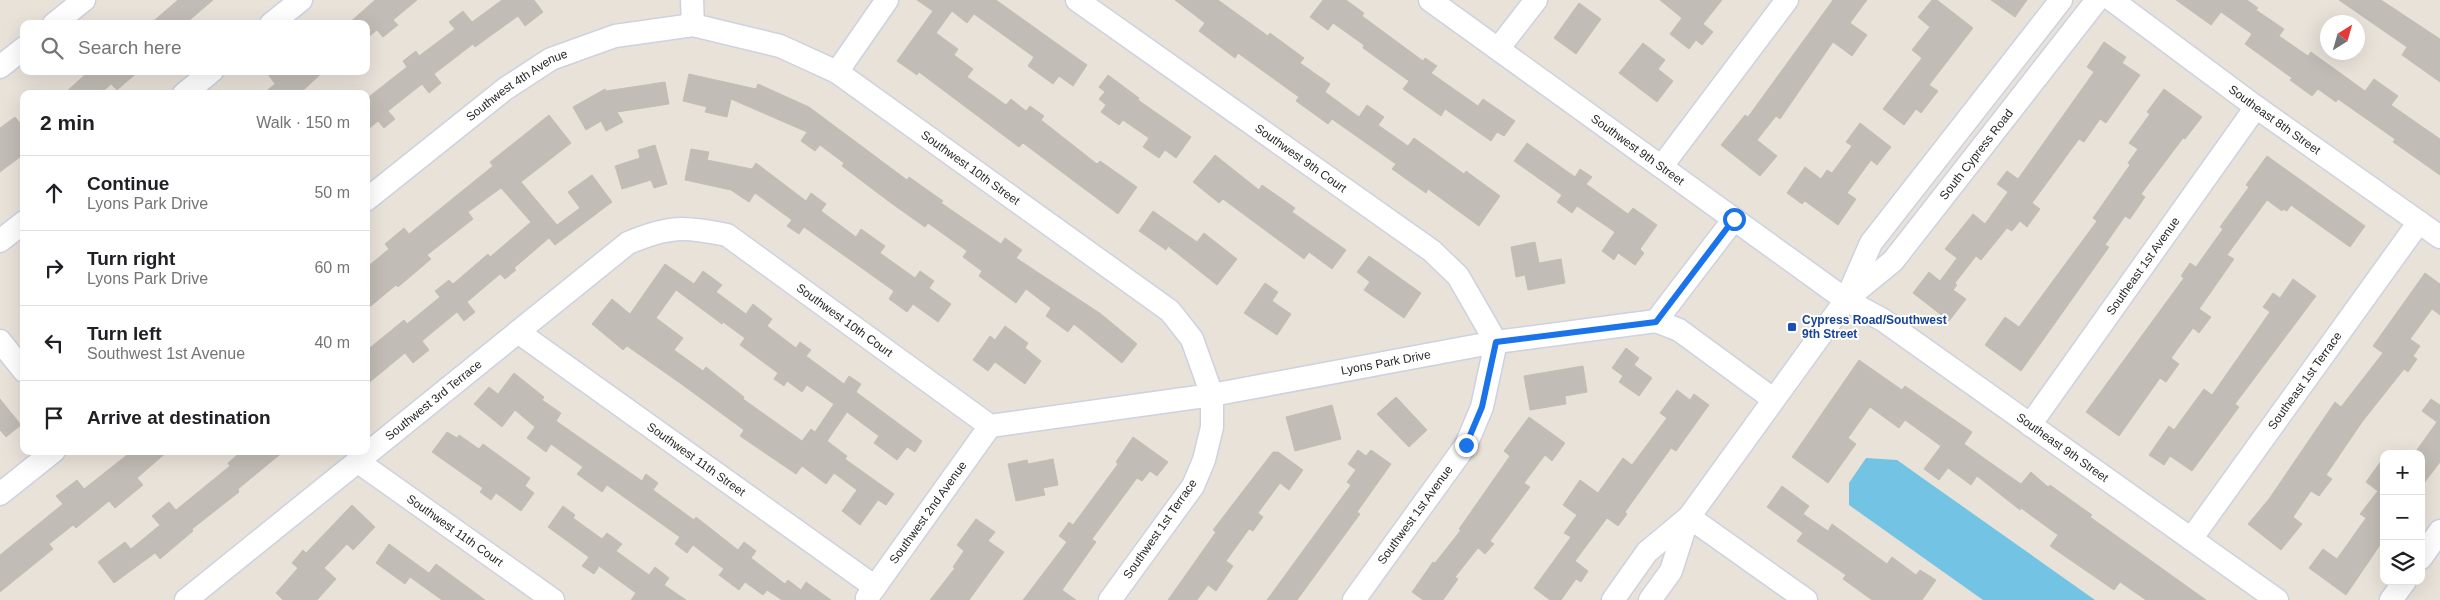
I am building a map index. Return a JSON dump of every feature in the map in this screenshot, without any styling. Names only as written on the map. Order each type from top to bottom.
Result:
[{"type":"street","points":[[277,20],[301,0]]},
{"type":"street","points":[[692,0],[693,25]]},
{"type":"street","points":[[837,72],[887,0]]},
{"type":"street","name":"Southwest 9th Court","points":[[1076,0],[1432,251],[1458,276],[1496,342]]},
{"type":"street","name":"Southwest 9th Street","points":[[1430,0],[1846,300]]},
{"type":"street","points":[[1498,49],[1536,0]]},
{"type":"street","points":[[1662,166],[1787,0]]},
{"type":"street","name":"South Cypress Road","points":[[1613,600],[1647,552],[1688,517],[1846,300],[1871,243],[2061,0]]},
{"type":"street","name":"South Cypress Road","points":[[1846,300],[1893,261],[2098,0]]},
{"type":"street","name":"Southeast 8th Street","points":[[2112,0],[2256,107],[2440,237]]},
{"type":"street","name":"Southwest 10th Street","points":[[693,25],[780,46],[837,72],[1170,311],[1192,339],[1212,396]]},
{"type":"street","name":"Southwest 4th Avenue","points":[[370,197],[505,89],[551,60],[615,36],[693,25]]},
{"type":"street","points":[[0,67],[20,51]]},
{"type":"street","points":[[189,90],[207,75]]},
{"type":"street","name":"Southeast 1st Avenue","points":[[2030,425],[2256,107]]},
{"type":"street","points":[[1734,219],[1656,322],[1679,330],[1773,399]]},
{"type":"street","name":"Southeast 1st Terrace","points":[[2191,539],[2418,222]]},
{"type":"street","points":[[0,241],[20,225]]},
{"type":"street","name":"Southwest 3rd Terrace","points":[[370,451],[628,243],[658,230],[692,228]]},
{"type":"street","name":"Southwest 10th Court","points":[[692,228],[727,235],[990,426]]},
{"type":"street","name":"Southeast 9th Street","points":[[1846,300],[1883,320],[2277,600]]},
{"type":"street","name":"Lyons Park Drive","points":[[990,426],[1212,396],[1496,342],[1656,322]]},
{"type":"street","name":"Southwest 11th Street","points":[[518,332],[871,594]]},
{"type":"street","points":[[0,341],[20,366]]},
{"type":"street","name":"Southwest 1st Avenue","points":[[1354,600],[1466,445],[1482,407],[1496,342]]},
{"type":"street","name":"Southwest 1st Terrace","points":[[1110,600],[1193,486],[1204,460],[1212,427],[1212,396]]},
{"type":"street","name":"Southwest 2nd Avenue","points":[[871,594],[990,426]]},
{"type":"street","points":[[0,494],[49,455]]},
{"type":"street","name":"Southwest 3rd Terrace","points":[[200,596],[364,455]]},
{"type":"street","name":"Southwest 11th Court","points":[[357,461],[553,600]]},
{"type":"street","points":[[1688,517],[1806,600]]},
{"type":"street","name":"South Cypress Road","points":[[1650,600],[1670,571],[1688,517]]},
{"type":"street","points":[[2425,552],[2440,531]]},
{"type":"street","points":[[2391,600],[2402,585]]},
{"type":"water","points":[[1866,458],[1897,460],[2095,600],[1983,600],[1849,505],[1849,483]]},
{"type":"building","points":[[178,0],[213,0],[190,20],[155,20]]},
{"type":"building","points":[[375,0],[417,0],[393,20],[398,25],[383,37],[377,30],[370,36],[370,20],[352,20]]},
{"type":"building","points":[[502,0],[534,0],[543,12],[525,26],[518,16],[475,47],[473,44],[434,74],[441,83],[429,93],[422,84],[388,111],[395,119],[384,128],[378,121],[370,128],[370,96],[407,67],[403,61],[416,51],[419,56],[455,29],[449,22],[463,11],[472,22]]},
{"type":"building","points":[[917,0],[996,0],[1087,65],[1073,86],[1059,76],[1053,84],[1028,66],[1034,57],[974,14],[967,23],[952,11],[936,33],[958,49],[954,55],[973,69],[967,77],[1006,105],[1011,99],[1026,111],[1030,106],[1044,116],[1041,120],[1097,164],[1100,161],[1137,187],[1118,214],[1023,143],[1019,147],[919,72],[917,75],[897,61],[933,11]]},
{"type":"building","points":[[1175,0],[1218,0],[1268,36],[1270,33],[1304,58],[1300,63],[1330,84],[1325,92],[1359,117],[1367,105],[1384,117],[1378,125],[1408,146],[1414,138],[1464,174],[1466,171],[1500,196],[1479,226],[1428,189],[1426,193],[1392,169],[1396,164],[1332,119],[1328,124],[1296,101],[1299,97],[1238,53],[1235,58],[1199,31],[1205,23]]},
{"type":"building","points":[[1323,0],[1346,0],[1364,13],[1362,16],[1423,61],[1425,58],[1437,66],[1431,73],[1478,106],[1483,99],[1515,121],[1504,136],[1497,132],[1491,141],[1445,109],[1441,116],[1403,89],[1409,81],[1363,48],[1364,45],[1333,23],[1328,30],[1310,17]]},
{"type":"building","points":[[1660,0],[1722,0],[1703,24],[1713,32],[1702,45],[1696,40],[1689,49],[1670,34],[1682,18]]},
{"type":"building","points":[[1833,0],[1867,0],[1850,23],[1867,35],[1852,56],[1833,42],[1780,119],[1776,116],[1757,140],[1777,156],[1760,176],[1721,145],[1745,115],[1748,117]]},
{"type":"building","points":[[1932,0],[1937,0],[1973,28],[1929,85],[1938,91],[1921,113],[1916,109],[1904,125],[1883,109],[1922,58],[1912,50],[1930,27],[1918,17]]},
{"type":"building","points":[[1991,0],[2027,0],[2015,17]]},
{"type":"building","points":[[2176,0],[2247,0],[2258,8],[2256,10],[2284,29],[2279,36],[2308,56],[2311,52],[2365,91],[2374,79],[2398,96],[2391,105],[2440,139],[2440,175],[2393,142],[2395,139],[2338,99],[2336,102],[2318,89],[2312,96],[2290,80],[2292,78],[2245,44],[2252,34],[2221,12],[2211,25]]},
{"type":"building","points":[[2339,0],[2381,0],[2440,39],[2440,82],[2402,55],[2407,47],[2365,18],[2365,15],[2361,15]]},
{"type":"building","points":[[1579,3],[1601,19],[1576,54],[1554,38]]},
{"type":"building","points":[[2104,42],[2126,57],[2122,63],[2140,75],[2106,123],[2100,119],[2084,142],[2079,139],[2032,203],[2040,209],[2027,227],[2020,221],[2012,231],[2007,228],[1981,260],[1976,256],[1955,283],[1957,285],[1953,290],[1966,299],[1949,321],[1913,293],[1929,272],[1940,281],[1957,258],[1945,249],[1973,214],[1985,224],[2008,192],[1997,184],[2007,171],[2018,179],[2094,72],[2087,67]]},
{"type":"building","points":[[1643,43],[1665,60],[1658,69],[1673,81],[1657,102],[1619,73]]},
{"type":"building","points":[[689,74],[756,89],[758,84],[809,107],[907,180],[909,177],[943,201],[941,203],[1001,244],[1005,238],[1022,250],[1016,258],[1101,314],[1137,344],[1122,363],[1074,324],[1068,332],[1046,316],[1051,308],[1026,289],[1016,303],[979,276],[982,271],[963,257],[967,251],[928,223],[925,227],[891,203],[842,166],[844,163],[820,145],[815,151],[801,141],[807,132],[731,99],[727,117],[705,112],[707,107],[683,101]]},
{"type":"building","points":[[85,75],[134,75],[117,90],[111,84],[104,90],[68,90]]},
{"type":"building","points":[[269,75],[320,75],[303,90],[268,90],[275,84]]},
{"type":"building","points":[[1108,75],[1139,98],[1138,100],[1191,137],[1176,158],[1165,150],[1159,158],[1143,147],[1149,138],[1123,120],[1119,125],[1101,112],[1106,105],[1099,99],[1105,92],[1099,87]]},
{"type":"building","points":[[665,82],[669,104],[617,112],[623,122],[606,131],[601,121],[586,130],[573,107],[605,89],[606,91]]},
{"type":"building","points":[[2164,89],[2202,117],[2185,139],[2183,138],[2141,194],[2145,197],[2130,219],[2125,216],[2105,245],[2109,247],[2021,371],[1985,345],[2005,317],[2019,327],[2097,221],[2093,218],[2130,165],[2128,163],[2138,149],[2129,143],[2150,114],[2147,112]]},
{"type":"building","points":[[549,115],[571,143],[521,182],[557,225],[580,208],[568,192],[592,175],[612,202],[555,245],[549,238],[514,268],[516,270],[505,279],[500,274],[467,302],[475,312],[464,321],[457,312],[422,341],[429,350],[413,363],[405,353],[370,382],[370,348],[404,320],[407,324],[440,297],[435,291],[449,280],[453,284],[488,254],[490,257],[531,222],[501,188],[468,212],[473,219],[427,255],[431,259],[398,287],[396,285],[370,307],[370,265],[389,249],[385,244],[404,228],[409,234],[493,166],[490,162]]},
{"type":"building","points":[[15,117],[20,123],[20,157],[0,172],[0,128]]},
{"type":"building","points":[[1860,123],[1891,147],[1877,165],[1871,160],[1847,193],[1856,199],[1838,225],[1805,201],[1802,204],[1787,193],[1805,167],[1821,179],[1827,170],[1832,173],[1852,146],[1846,142]]},
{"type":"building","points":[[1527,143],[1575,177],[1580,169],[1592,177],[1586,184],[1628,214],[1633,208],[1657,225],[1640,249],[1644,253],[1635,265],[1618,253],[1614,260],[1602,251],[1615,232],[1577,206],[1572,213],[1557,202],[1562,195],[1514,161]]},
{"type":"building","points":[[655,145],[667,184],[654,188],[651,180],[622,189],[615,166],[640,158],[638,150]]},
{"type":"building","points":[[691,149],[709,152],[707,160],[752,169],[756,163],[806,201],[811,193],[826,204],[821,211],[856,237],[861,229],[885,246],[880,253],[915,278],[920,271],[934,281],[929,288],[951,304],[938,322],[913,304],[907,312],[889,299],[894,291],[804,227],[799,234],[787,226],[792,220],[755,193],[749,202],[731,190],[685,180]]},
{"type":"building","points":[[1215,155],[1259,190],[1262,185],[1295,208],[1292,212],[1346,250],[1332,269],[1309,252],[1304,259],[1223,199],[1219,203],[1193,182]]},
{"type":"building","points":[[2267,156],[2365,226],[2350,247],[2291,205],[2287,211],[2283,209],[2282,211],[2267,200],[2227,255],[2234,259],[2199,309],[2211,317],[2199,333],[2193,328],[2171,358],[2179,364],[2166,382],[2160,378],[2119,436],[2086,412],[2184,278],[2181,276],[2190,263],[2196,267],[2223,229],[2220,227],[2249,187],[2246,185]]},
{"type":"building","points":[[1153,211],[1197,242],[1204,233],[1237,259],[1217,285],[1168,246],[1166,250],[1139,231]]},
{"type":"building","points":[[1535,242],[1539,263],[1561,259],[1565,283],[1528,290],[1525,275],[1516,277],[1511,247]]},
{"type":"building","points":[[1369,256],[1421,293],[1404,318],[1364,290],[1370,282],[1357,272]]},
{"type":"building","points":[[665,264],[694,284],[703,271],[722,285],[716,292],[746,314],[753,304],[772,319],[767,326],[796,348],[800,342],[811,350],[806,356],[844,384],[849,376],[861,384],[856,392],[922,441],[915,452],[907,447],[897,460],[874,443],[879,436],[847,412],[827,441],[847,456],[845,459],[894,494],[886,505],[878,500],[860,525],[842,511],[857,490],[834,473],[826,484],[802,466],[796,474],[740,436],[744,430],[627,346],[623,350],[592,324],[612,299],[630,314]],"holes":[[[676,290],[722,324],[723,322],[745,338],[740,345],[778,373],[774,379],[784,386],[787,381],[802,392],[807,385],[834,404],[815,432],[811,429],[802,441],[743,399],[744,397],[706,367],[703,371],[674,350],[683,338],[656,318]]]},
{"type":"building","points":[[2425,273],[2440,284],[2440,315],[2432,309],[2410,339],[2420,346],[2413,356],[2417,359],[2408,372],[2404,369],[2362,422],[2326,475],[2332,479],[2319,496],[2311,491],[2293,517],[2302,524],[2281,550],[2248,524],[2269,499],[2335,402],[2341,407],[2383,353],[2373,346]]},
{"type":"building","points":[[2293,279],[2316,296],[2235,404],[2239,407],[2192,471],[2170,456],[2164,465],[2149,455],[2169,426],[2174,430],[2204,389],[2212,395],[2270,312],[2263,307],[2273,293],[2280,298]]},
{"type":"building","points":[[1265,283],[1278,292],[1272,301],[1291,314],[1277,335],[1244,313]]},
{"type":"building","points":[[1005,326],[1028,343],[1025,348],[1041,361],[1025,384],[995,362],[988,371],[973,360],[990,336],[995,340]]},
{"type":"building","points":[[1626,348],[1639,358],[1634,365],[1652,378],[1639,396],[1619,382],[1623,376],[1612,368]]},
{"type":"building","points":[[1859,360],[1902,390],[1905,386],[1972,432],[1964,444],[2005,473],[2021,484],[2031,472],[2048,487],[2050,485],[2092,515],[2090,517],[2206,600],[2146,600],[2120,582],[2114,590],[2050,546],[2058,535],[2021,508],[2020,510],[1977,476],[1971,485],[1948,468],[1939,480],[1924,469],[1941,446],[1905,420],[1899,428],[1870,407],[1848,438],[1856,444],[1828,483],[1792,457]]},
{"type":"building","points":[[1583,366],[1587,392],[1565,396],[1566,404],[1530,410],[1524,376]]},
{"type":"building","points":[[514,373],[544,397],[542,400],[561,413],[556,421],[642,481],[646,474],[658,483],[653,490],[694,520],[696,517],[738,550],[744,542],[756,551],[751,558],[785,584],[788,580],[801,590],[806,582],[831,600],[782,600],[767,590],[763,595],[745,582],[739,590],[719,575],[724,569],[693,545],[687,553],[675,544],[680,537],[607,485],[602,492],[577,474],[583,467],[551,444],[546,452],[527,438],[535,427],[515,410],[502,427],[474,404],[489,387],[498,394]]},
{"type":"building","points":[[1677,390],[1690,400],[1694,394],[1709,405],[1676,451],[1671,448],[1625,512],[1627,514],[1618,526],[1607,518],[1575,561],[1588,571],[1581,582],[1576,579],[1561,600],[1550,600],[1534,588],[1571,537],[1564,533],[1577,515],[1563,505],[1580,480],[1598,493],[1623,458],[1632,465],[1667,418],[1660,413]]},
{"type":"building","points":[[1396,397],[1427,430],[1409,447],[1377,414]]},
{"type":"building","points":[[0,399],[20,426],[6,437],[0,430]]},
{"type":"building","points":[[2431,399],[2440,405],[2440,462],[2425,482],[2425,450],[2417,450],[2437,422],[2422,411]]},
{"type":"building","points":[[1332,405],[1341,439],[1295,451],[1286,417]]},
{"type":"building","points":[[1529,417],[1565,443],[1552,461],[1545,455],[1524,483],[1530,487],[1490,541],[1494,544],[1485,554],[1478,548],[1455,577],[1458,579],[1443,600],[1423,600],[1412,592],[1433,562],[1435,563],[1461,530],[1459,529],[1510,456],[1504,451]]},
{"type":"building","points":[[447,432],[457,438],[459,435],[479,449],[483,444],[530,478],[525,486],[534,493],[521,511],[496,493],[491,500],[480,492],[483,488],[432,452]]},
{"type":"building","points":[[1133,437],[1168,462],[1157,476],[1150,471],[1142,481],[1137,478],[1092,539],[1096,542],[1062,590],[1076,600],[1023,600],[1067,542],[1059,536],[1069,522],[1073,525],[1118,464],[1116,462]]},
{"type":"building","points":[[1358,450],[1366,456],[1371,450],[1391,464],[1357,512],[1360,514],[1297,600],[1267,600],[1351,485],[1347,482],[1356,470],[1348,464]]},
{"type":"building","points":[[1273,452],[1278,452],[1303,470],[1289,490],[1280,483],[1258,513],[1263,517],[1253,531],[1249,529],[1226,561],[1233,566],[1216,591],[1208,585],[1197,600],[1168,600],[1216,532],[1213,530]]},
{"type":"building","points":[[127,455],[163,455],[137,478],[143,485],[115,508],[109,501],[76,528],[73,525],[49,544],[53,549],[0,592],[0,555],[63,504],[56,496],[77,480],[84,489]]},
{"type":"building","points":[[237,455],[279,455],[238,489],[239,492],[192,529],[193,531],[160,559],[155,553],[114,583],[98,562],[125,542],[131,549],[160,525],[152,516],[169,502],[176,510],[230,466],[228,463]]},
{"type":"building","points":[[1053,459],[1058,485],[1043,488],[1045,495],[1016,501],[1008,464],[1027,460],[1028,464]]},
{"type":"building","points":[[2380,463],[2380,545],[2346,595],[2309,568],[2323,549],[2337,559],[2366,518],[2360,514],[2378,491],[2366,482]]},
{"type":"building","points":[[1782,486],[1809,506],[1803,514],[1828,531],[1832,524],[1887,564],[1892,557],[1916,575],[1920,570],[1936,580],[1922,600],[1872,600],[1843,579],[1846,575],[1797,541],[1803,533],[1767,507]]},
{"type":"building","points":[[352,505],[375,527],[353,550],[347,544],[324,568],[336,579],[317,600],[283,600],[276,593],[298,568],[292,563],[303,550],[306,553]]},
{"type":"building","points":[[563,506],[575,515],[573,518],[602,539],[607,533],[622,544],[616,551],[649,575],[655,567],[669,578],[664,585],[686,600],[631,600],[636,593],[599,566],[594,574],[582,566],[589,557],[548,527]]},
{"type":"building","points":[[976,519],[995,532],[988,541],[1004,552],[969,600],[930,600],[955,568],[953,567],[964,551],[957,545]]},
{"type":"building","points":[[389,544],[429,573],[436,564],[485,600],[442,600],[410,577],[405,584],[376,563]]},
{"type":"place","name":"Cypress Road/Southwest 9th Street","points":[[1792,327]]},
{"type":"route","points":[[1466,445],[1482,407],[1496,342],[1656,322],[1734,219]]}]
